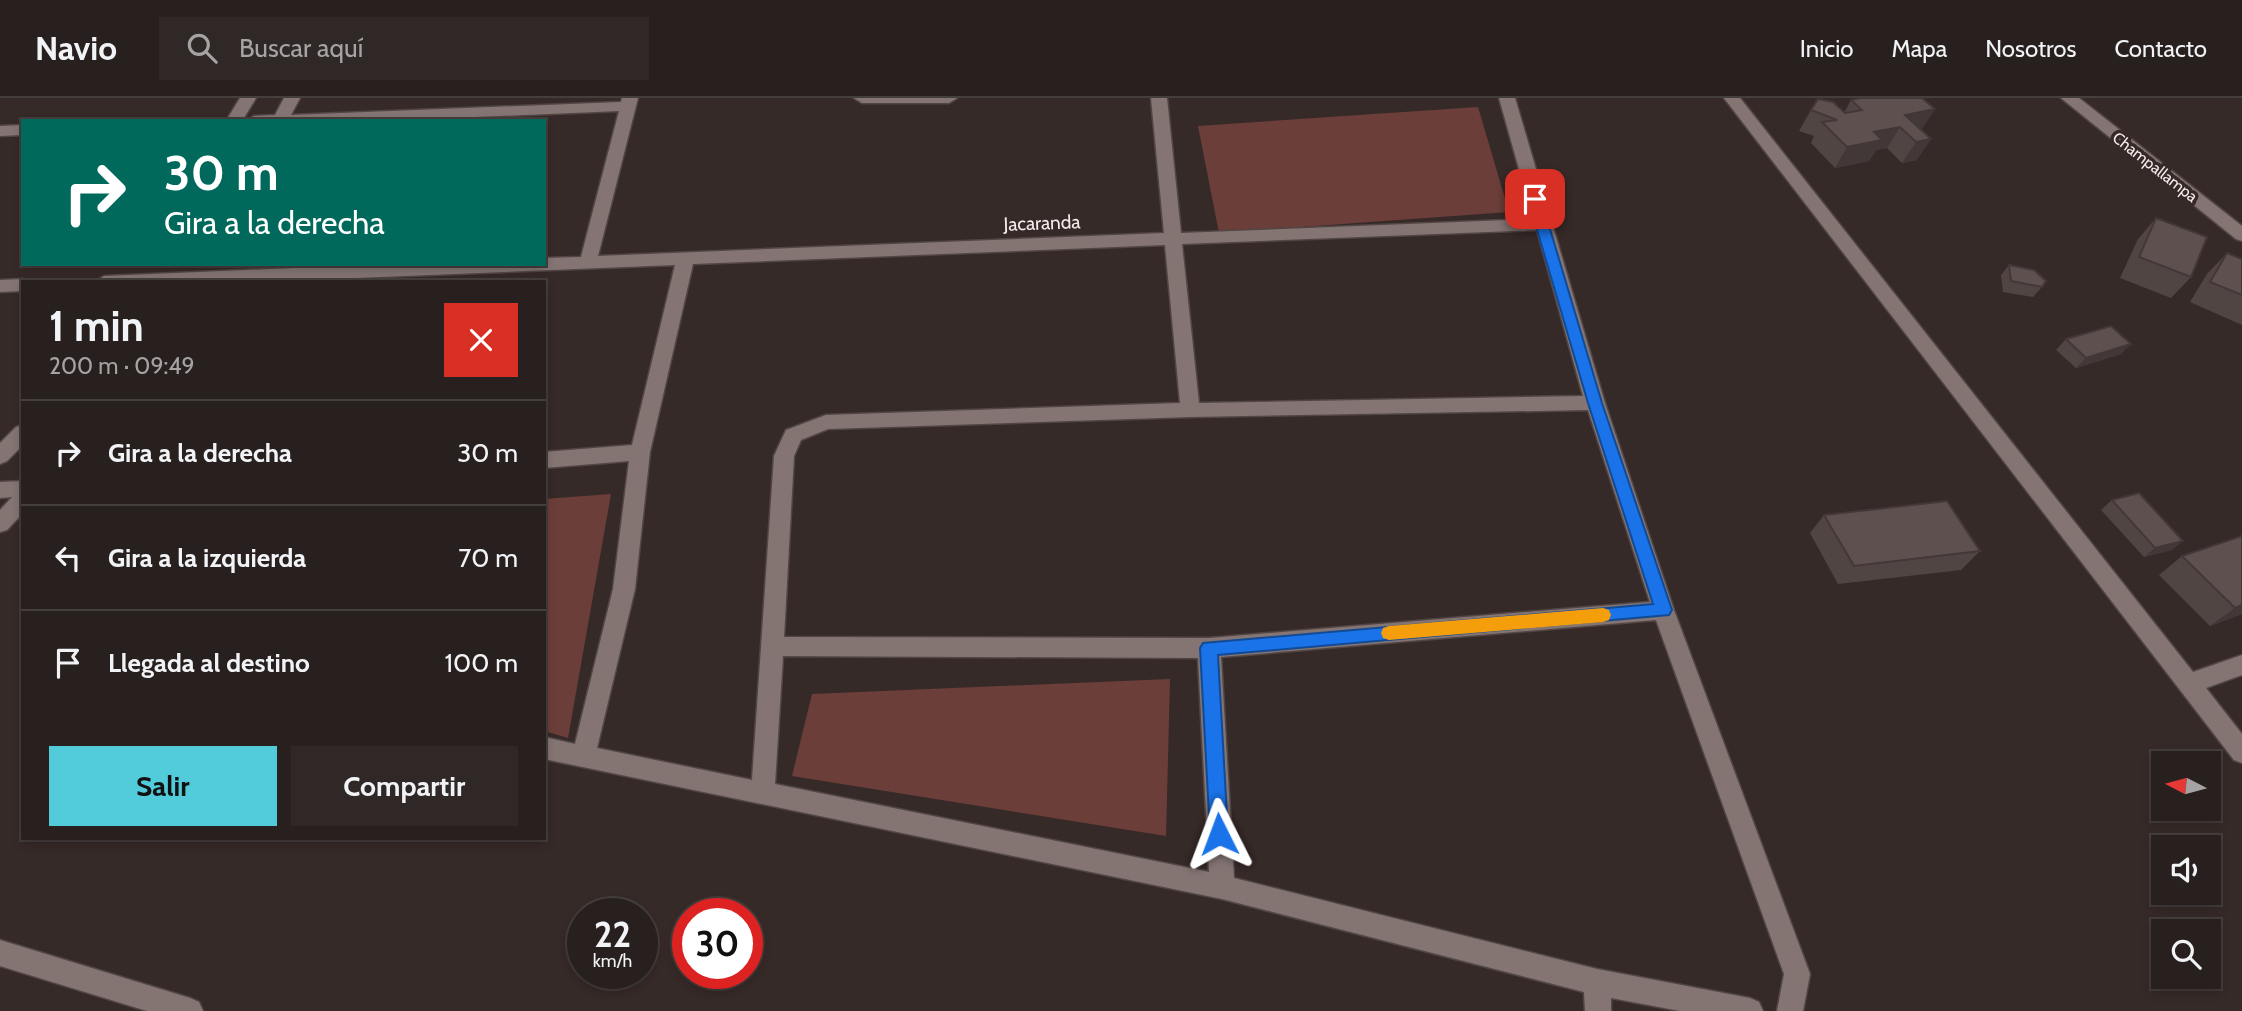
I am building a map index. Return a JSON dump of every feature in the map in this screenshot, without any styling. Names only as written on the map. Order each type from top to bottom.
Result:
[{"type":"street","points":[[235,119],[248,98]]},
{"type":"street","points":[[281,119],[292,98]]},
{"type":"street","points":[[862,98],[949,98]]},
{"type":"street","points":[[1159,98],[1189,410]]},
{"type":"street","points":[[1507,98],[1595,403],[1663,610],[1797,974],[1790,1011]]},
{"type":"street","points":[[1732,98],[2242,752]]},
{"type":"street","name":"Champallampa","points":[[2069,98],[2242,235]]},
{"type":"street","points":[[299,119],[629,102],[588,262]]},
{"type":"street","points":[[0,131],[21,130]]},
{"type":"street","name":"Jacaranda","points":[[546,264],[1542,224]]},
{"type":"street","points":[[583,758],[624,589],[640,452],[685,259]]},
{"type":"street","name":"Jacaranda","points":[[144,280],[193,275],[479,266]]},
{"type":"street","points":[[0,286],[21,285]]},
{"type":"street","points":[[763,794],[784,457],[793,435],[826,422],[1189,410],[1595,403]]},
{"type":"street","points":[[0,456],[21,434]]},
{"type":"street","points":[[546,460],[640,452]]},
{"type":"street","points":[[0,490],[21,489]]},
{"type":"street","points":[[0,524],[21,501]]},
{"type":"street","points":[[771,646],[1209,648],[1663,610]]},
{"type":"street","points":[[1209,648],[1222,887]]},
{"type":"street","points":[[2189,684],[2242,665]]},
{"type":"street","points":[[546,749],[1222,887],[1597,982],[1750,1011]]},
{"type":"street","points":[[0,953],[190,1011]]},
{"type":"street","points":[[1597,982],[1598,1011]]},
{"type":"shaded area","points":[[1478,107],[1509,212],[1219,233],[1198,126]]},
{"type":"shaded area","points":[[611,494],[568,738],[546,732],[546,499]]},
{"type":"shaded area","points":[[1170,679],[1166,836],[792,776],[812,694]]},
{"type":"building","points":[[1922,98],[1935,109],[1905,115],[1931,139],[1916,142],[1900,127],[1874,132],[1882,140],[1847,147],[1822,122],[1837,120],[1811,110],[1818,99],[1833,102],[1845,113],[1862,110],[1851,100]]},
{"type":"building","points":[[2156,218],[2207,237],[2191,277],[2139,257]]},
{"type":"building","points":[[2227,253],[2242,259],[2242,295],[2210,282]]},
{"type":"building","points":[[2009,265],[2034,270],[2046,281],[2042,287],[2011,281]]},
{"type":"building","points":[[2111,326],[2131,344],[2086,358],[2066,339]]},
{"type":"building","points":[[2139,493],[2183,541],[2155,548],[2112,500]]},
{"type":"building","points":[[1947,501],[1980,551],[1854,566],[1824,515]]},
{"type":"building","points":[[2242,536],[2242,605],[2235,608],[2182,556]]},
{"type":"slow traffic","points":[[1389,633],[1603,615]]},
{"type":"route","points":[[1219,834],[1209,648],[1663,610],[1595,403],[1535,199]]}]
